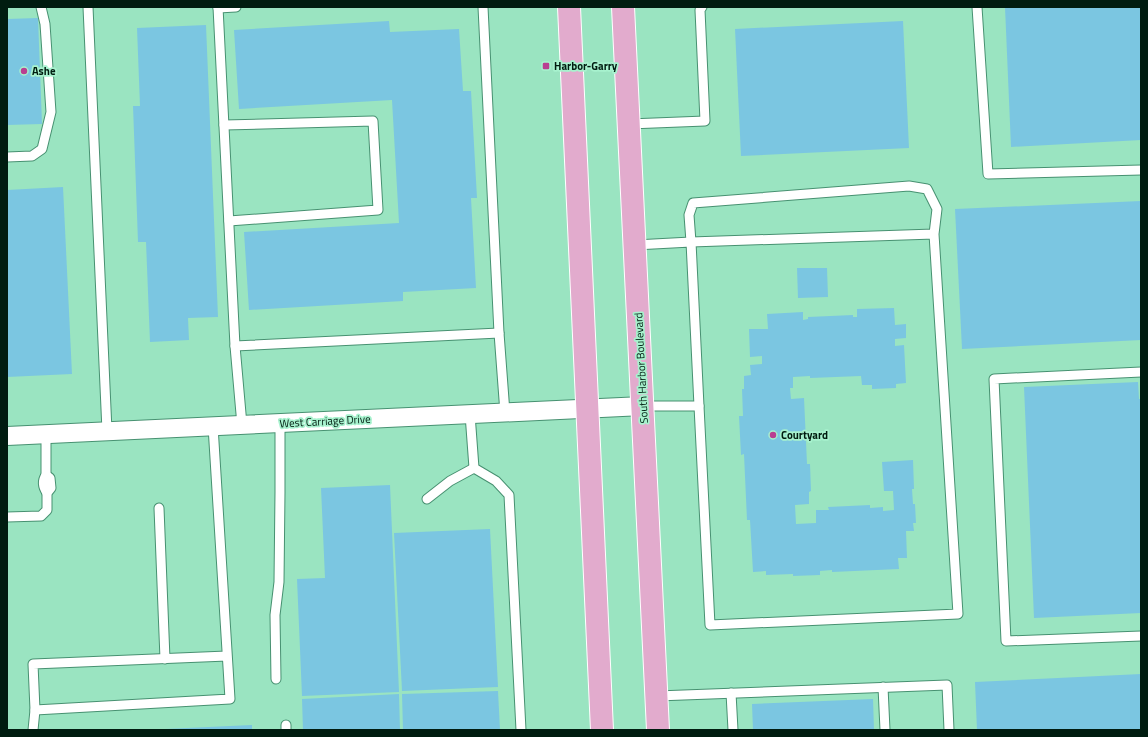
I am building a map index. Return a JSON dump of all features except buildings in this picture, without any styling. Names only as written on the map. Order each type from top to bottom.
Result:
[{"type":"main road","points":[[569,7],[602,730]]},
{"type":"main road","name":"South Harbor Boulevard","points":[[623,7],[658,730]]},
{"type":"street","name":"West Carriage Drive","points":[[7,436],[643,406]]},
{"type":"lane","points":[[7,157],[32,156],[42,149],[51,112],[45,24],[41,7]]},
{"type":"lane","points":[[88,7],[108,431]]},
{"type":"lane","points":[[236,7],[218,7],[235,346],[242,425]]},
{"type":"lane","points":[[483,7],[505,413]]},
{"type":"lane","points":[[629,124],[705,121],[700,10],[702,7]]},
{"type":"lane","points":[[977,7],[988,174],[1141,170]]},
{"type":"lane","points":[[224,125],[374,121],[378,210],[229,221]]},
{"type":"lane","points":[[909,186],[927,189],[937,209],[934,234],[958,614],[710,625],[689,215],[693,203],[909,186]]},
{"type":"lane","points":[[635,245],[934,234]]},
{"type":"lane","points":[[235,346],[500,333]]},
{"type":"lane","points":[[1141,372],[994,379],[1006,641],[1141,636]]},
{"type":"lane","points":[[643,406],[699,406]]},
{"type":"lane","points":[[470,414],[474,468]]},
{"type":"lane","points":[[276,679],[275,615],[279,582],[280,423]]},
{"type":"lane","points":[[35,710],[230,699],[213,426]]},
{"type":"lane","points":[[7,517],[41,516],[47,510],[47,493],[44,488],[43,479],[46,475],[46,434]]},
{"type":"lane","points":[[428,499],[450,480],[474,468]]},
{"type":"lane","points":[[474,468],[496,481],[509,495],[521,730]]},
{"type":"lane","points":[[159,508],[165,659]]},
{"type":"lane","points":[[33,730],[35,710],[32,664],[227,656]]},
{"type":"lane","points":[[657,696],[947,685],[949,730]]},
{"type":"lane","points":[[883,687],[885,730]]},
{"type":"lane","points":[[731,693],[733,730]]},
{"type":"place","name":"Harbor-Garry","points":[[546,66]]},
{"type":"place","name":"Ashe","points":[[24,71]]},
{"type":"place","name":"Courtyard","points":[[773,435]]}]
